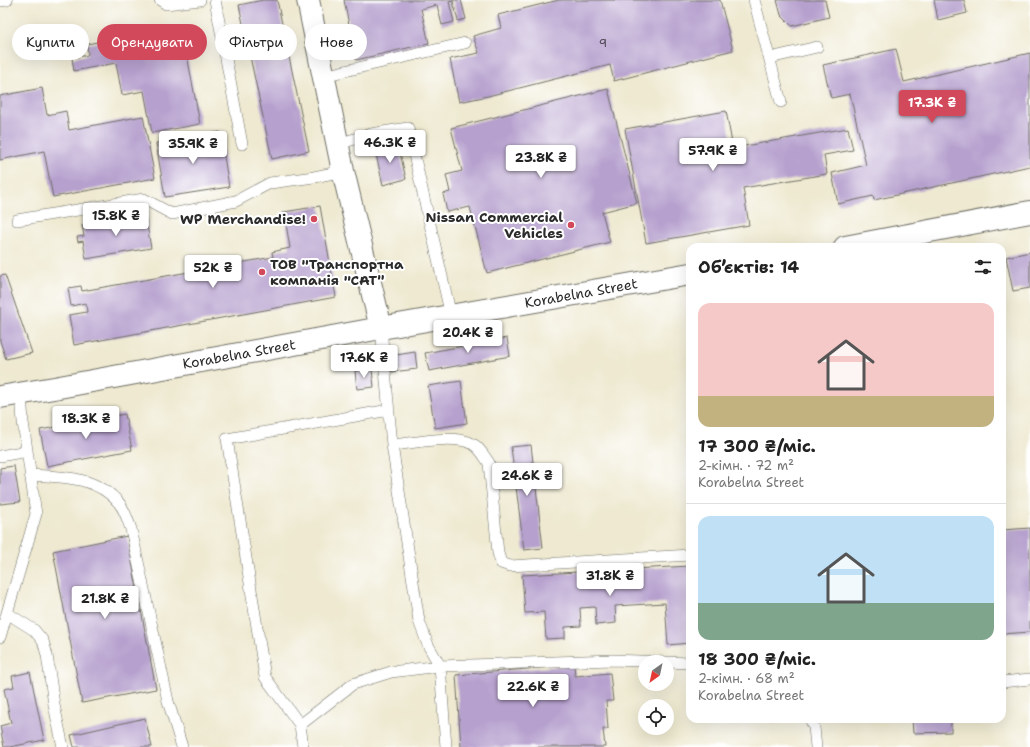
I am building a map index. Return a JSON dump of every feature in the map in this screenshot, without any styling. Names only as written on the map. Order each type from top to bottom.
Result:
[{"type":"street","points":[[308,0],[343,172],[381,328]]},
{"type":"street","points":[[866,243],[1030,212]]},
{"type":"street","name":"Korabelna Street","points":[[10,395],[62,387],[381,328],[686,275]]},
{"type":"lane","points":[[0,1],[7,0]]},
{"type":"lane","points":[[160,0],[166,4],[200,0]]},
{"type":"lane","points":[[215,0],[242,144]]},
{"type":"lane","points":[[754,0],[782,102]]},
{"type":"lane","points":[[324,76],[464,43]]},
{"type":"lane","points":[[770,58],[817,48]]},
{"type":"lane","points":[[338,144],[371,134],[408,128],[451,316]]},
{"type":"lane","points":[[17,220],[144,199],[172,214],[236,201],[270,183],[343,172]]},
{"type":"lane","points":[[381,328],[392,445],[418,621],[428,645],[440,666],[446,747]]},
{"type":"lane","points":[[0,637],[36,514],[27,451],[10,395]]},
{"type":"lane","points":[[303,747],[300,725],[265,677],[227,439],[389,410]]},
{"type":"lane","points":[[392,445],[448,439],[463,440],[474,444],[489,463],[498,553],[502,563],[510,566],[686,555]]},
{"type":"lane","points":[[0,456],[27,451]]},
{"type":"lane","points":[[30,475],[76,478],[104,489],[120,504],[131,528],[168,701],[182,747]]},
{"type":"lane","points":[[7,613],[34,630],[43,641],[47,655],[54,705],[63,747]]},
{"type":"lane","points":[[300,725],[353,684],[391,672],[440,666],[613,660],[686,663]]},
{"type":"lane","points":[[1006,682],[1030,679]]},
{"type":"lane","points":[[812,723],[814,727],[816,747]]},
{"type":"building","points":[[263,0],[277,0],[282,24],[243,24],[239,5]]},
{"type":"building","points":[[344,0],[461,0],[466,19],[458,21],[453,1],[449,2],[454,22],[442,25],[437,5],[421,9],[429,43],[367,57],[367,24],[349,24]]},
{"type":"building","points":[[559,0],[720,0],[733,50],[614,81],[610,65],[459,102],[450,59],[479,53],[473,36],[501,28],[498,15]]},
{"type":"building","points":[[777,0],[825,0],[829,17],[792,26],[781,15]]},
{"type":"building","points":[[934,0],[964,0],[967,13],[938,20]]},
{"type":"building","points":[[97,42],[97,60],[188,60],[200,124],[152,133],[144,91],[122,95],[116,63],[74,71],[72,60],[89,60],[89,44]]},
{"type":"building","points":[[896,49],[904,82],[1030,53],[1030,166],[874,200],[873,196],[838,204],[832,173],[866,165],[850,94],[831,98],[823,65]]},
{"type":"building","points":[[251,60],[290,60],[309,151],[272,159]]},
{"type":"building","points":[[42,88],[47,115],[66,111],[69,130],[143,116],[155,178],[53,197],[44,151],[0,160],[0,96]]},
{"type":"building","points":[[608,89],[637,203],[602,212],[610,242],[487,273],[470,207],[447,212],[443,194],[450,192],[446,175],[462,171],[451,128]]},
{"type":"building","points":[[726,111],[733,148],[848,128],[853,150],[824,155],[827,174],[743,188],[749,225],[646,243],[625,129]]},
{"type":"building","points":[[220,132],[229,187],[165,197],[156,143]]},
{"type":"building","points":[[398,144],[406,179],[383,185],[375,150]]},
{"type":"building","name":"ТОВ \"Транспортна компанія \"САТ\"","points":[[320,206],[336,297],[74,345],[69,315],[87,312],[86,303],[71,306],[68,288],[81,286],[82,291],[273,257],[272,252],[290,248],[284,212]]},
{"type":"building","points":[[145,214],[151,248],[86,259],[83,241],[78,242],[77,237],[84,236],[82,225]]},
{"type":"building","points":[[1030,252],[1030,288],[1013,291],[1006,257]]},
{"type":"building","points":[[5,275],[32,353],[6,359],[0,341],[0,276]]},
{"type":"building","points":[[507,338],[510,356],[429,371],[425,353]]},
{"type":"building","points":[[415,352],[417,369],[392,372],[390,356]]},
{"type":"building","points":[[372,369],[374,387],[357,389],[355,371]]},
{"type":"building","points":[[461,381],[467,423],[435,428],[428,386]]},
{"type":"building","points":[[125,414],[132,450],[47,466],[40,430]]},
{"type":"building","points":[[531,445],[543,548],[524,550],[511,447]]},
{"type":"building","points":[[14,466],[20,502],[0,504],[0,468]]},
{"type":"building","points":[[1030,528],[1030,632],[1006,634],[1006,530]]},
{"type":"building","points":[[127,536],[156,689],[82,703],[53,551]]},
{"type":"building","points":[[686,566],[686,643],[668,645],[665,603],[615,606],[616,623],[596,625],[595,607],[580,608],[581,626],[565,627],[565,638],[546,639],[544,612],[525,613],[522,575]]},
{"type":"building","points":[[574,665],[575,676],[610,673],[613,701],[606,701],[608,729],[603,729],[605,747],[461,747],[456,675]]},
{"type":"building","points":[[30,672],[44,740],[4,747],[0,726],[11,723],[4,689],[14,687],[12,676]]},
{"type":"building","points":[[145,718],[152,747],[74,747],[71,735]]},
{"type":"building","points":[[912,723],[951,723],[951,732],[913,733]]},
{"type":"place","name":"WP Merchandise!","points":[[314,219]]},
{"type":"place","name":"Nissan Commercial Vehicles","points":[[571,225]]},
{"type":"place","name":"ТОВ \"Транспортна компанія \"САТ\"","points":[[262,272]]}]
